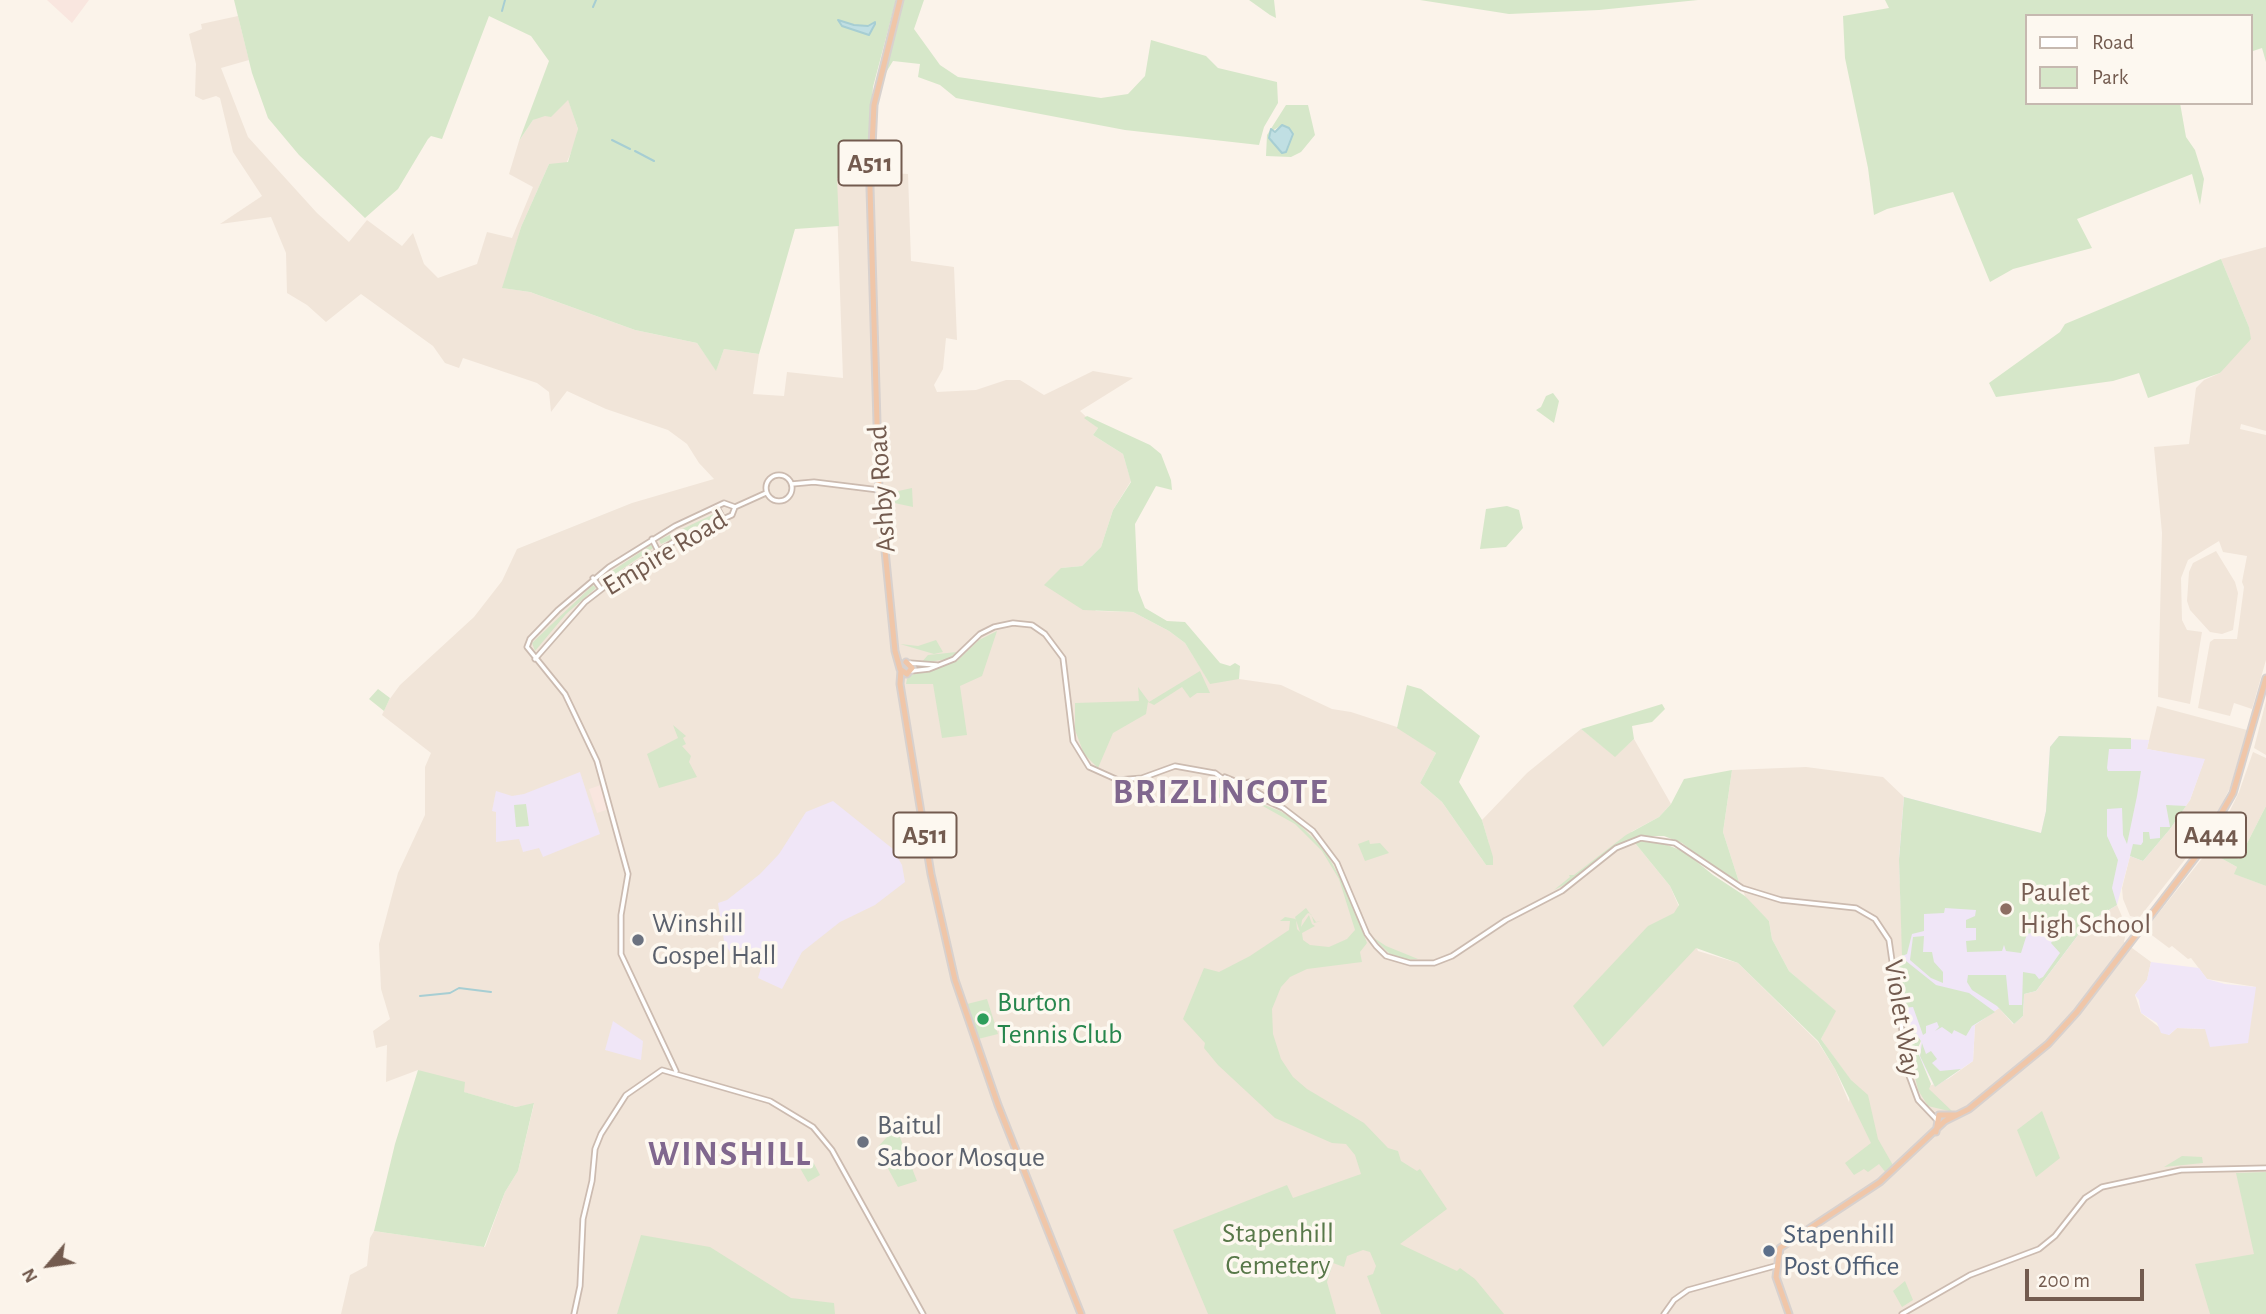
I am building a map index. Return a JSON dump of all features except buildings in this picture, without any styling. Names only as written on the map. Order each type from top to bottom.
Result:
[{"type":"highway","name":"Ashby Road","points":[[900,0],[877,90],[870,142],[879,491],[896,648],[904,665],[901,689],[931,874],[955,980],[998,1105],[1081,1314]]},
{"type":"highway","points":[[904,665],[909,673]]},
{"type":"highway","name":"A511","points":[[901,689],[909,673],[904,665]]},
{"type":"highway","name":"A444","points":[[1941,1119],[1969,1109],[2058,1034],[2198,854],[2233,793],[2266,678]]},
{"type":"highway","points":[[1789,1314],[1776,1263],[1780,1248],[1880,1182],[1935,1133],[1941,1119]]},
{"type":"street","points":[[785,476],[792,484],[791,494],[781,502],[770,498],[766,493],[766,487],[772,477],[785,476]]},
{"type":"street","points":[[792,484],[814,481],[879,491]]},
{"type":"street","name":"Empire Road","points":[[735,507],[766,493]]},
{"type":"street","name":"Empire Road","points":[[730,503],[735,507],[734,514],[658,551],[601,589],[560,628],[535,659],[527,647],[530,639],[593,578],[652,539],[717,507],[730,503]]},
{"type":"street","points":[[717,507],[723,519]]},
{"type":"street","points":[[652,539],[658,551]]},
{"type":"street","points":[[593,578],[601,589]]},
{"type":"street","points":[[909,673],[954,659],[980,634],[994,627],[1013,623],[1032,625],[1051,640],[1063,658],[1073,741],[1089,767],[1118,780],[1142,778],[1175,766],[1215,773],[1242,784],[1250,782],[1253,792],[1246,796],[1215,773]]},
{"type":"street","points":[[535,659],[565,694],[601,775],[628,874],[621,915],[621,954],[626,972],[655,1023],[676,1071]]},
{"type":"street","points":[[904,665],[939,665]]},
{"type":"street","points":[[1240,790],[1242,784]]},
{"type":"street","name":"Violet Way","points":[[1253,792],[1299,819],[1326,848],[1346,880],[1367,934],[1386,956],[1410,963],[1441,962],[1506,920],[1553,896],[1616,848],[1641,838],[1675,843],[1698,856],[1726,880],[1760,894],[1781,900],[1856,908],[1875,919],[1889,940],[1909,1073],[1917,1100],[1926,1110],[1941,1119]]},
{"type":"street","points":[[575,1314],[580,1286],[583,1219],[592,1181],[595,1149],[601,1134],[626,1095],[658,1070],[676,1071],[770,1101],[813,1127],[832,1150],[923,1314]]},
{"type":"street","points":[[1902,1314],[1970,1275],[2043,1247],[2085,1198],[2102,1187],[2181,1170],[2266,1168]]},
{"type":"street","points":[[1664,1314],[1688,1290],[1776,1263]]},
{"type":"shaded area","points":[[47,0],[89,0],[72,23]]},
{"type":"shaded area","points":[[238,16],[249,60],[221,68],[248,137],[317,213],[349,242],[367,220],[402,246],[413,233],[424,264],[438,278],[477,264],[487,232],[512,238],[533,187],[509,174],[519,141],[533,120],[568,99],[578,129],[577,139],[566,164],[549,164],[521,227],[503,288],[530,292],[635,330],[697,343],[716,370],[724,349],[759,354],[753,394],[784,396],[787,372],[843,378],[836,178],[876,172],[908,174],[911,261],[954,267],[957,340],[946,338],[943,369],[934,385],[937,392],[976,390],[1006,380],[1020,380],[1044,395],[1093,371],[1133,378],[1080,411],[1098,428],[1093,435],[1123,454],[1131,481],[1113,510],[1101,547],[1082,566],[1061,568],[1096,611],[1133,612],[1169,631],[1185,643],[1210,683],[1232,678],[1281,685],[1332,709],[1351,712],[1400,728],[1436,753],[1420,783],[1442,802],[1486,865],[1489,844],[1482,820],[1527,773],[1581,729],[1615,756],[1634,739],[1671,804],[1659,817],[1631,832],[1635,843],[1670,886],[1698,951],[1738,963],[1818,1042],[1835,1069],[1849,1102],[1851,1081],[1821,1039],[1835,1011],[1789,971],[1772,939],[1769,921],[1747,900],[1739,882],[1723,832],[1732,770],[1806,767],[1883,777],[1904,797],[1899,859],[1903,962],[1897,963],[1910,1032],[1906,1038],[1914,1077],[1929,1086],[1948,1079],[1973,1061],[1975,1025],[1999,1008],[2013,1024],[2023,1016],[2024,994],[2036,991],[2087,923],[2117,905],[2127,928],[2124,942],[2151,962],[2147,980],[2135,995],[2141,1013],[2169,1035],[2177,1028],[2206,1029],[2256,987],[2207,979],[2191,958],[2188,959],[2172,946],[2169,948],[2145,930],[2208,851],[2237,867],[2235,874],[2266,886],[2266,1314],[341,1314],[350,1275],[367,1266],[370,1238],[374,1231],[485,1247],[505,1192],[518,1171],[534,1104],[516,1107],[463,1092],[418,1070],[386,1082],[387,1045],[376,1048],[373,1031],[390,1019],[381,989],[379,944],[398,873],[425,815],[425,767],[431,753],[382,715],[400,685],[474,617],[502,581],[517,549],[632,503],[714,479],[699,463],[687,444],[668,430],[606,409],[567,391],[551,412],[549,392],[537,383],[463,358],[459,368],[445,363],[433,346],[361,294],[326,322],[307,305],[287,293],[286,253],[271,217],[220,224],[262,196],[233,152],[220,98],[216,96],[203,100],[195,96],[196,64],[189,34],[202,29],[201,24]]},
{"type":"shaded area","points":[[2266,247],[2266,431],[2241,424],[2240,429],[2266,435],[2266,660],[2252,709],[2234,703],[2230,716],[2198,708],[2210,642],[2214,639],[2237,639],[2244,587],[2242,582],[2247,556],[2223,552],[2219,541],[2188,560],[2181,578],[2182,620],[2187,630],[2202,632],[2190,704],[2158,697],[2162,533],[2154,447],[2189,444],[2196,388],[2204,380],[2220,373],[2249,327],[2221,259]]},
{"type":"shaded area","points":[[2216,551],[2235,582],[2238,593],[2233,630],[2222,634],[2210,632],[2190,610],[2187,601],[2189,572],[2193,563]]},
{"type":"shaded area","points":[[2266,701],[2266,755],[2254,748]]},
{"type":"shaded area","points":[[2157,706],[2247,730],[2230,788],[2209,829],[2139,918],[2130,916],[2123,899],[2122,888],[2130,856],[2143,861],[2170,829],[2190,800],[2204,760],[2147,749]]},
{"type":"shaded area","name":"Paulet High School","points":[[2059,736],[2149,740],[2147,749],[2205,759],[2190,800],[2170,829],[2143,861],[2130,856],[2117,905],[2087,923],[2036,991],[2024,994],[2023,1016],[2014,1024],[1999,1008],[1975,1025],[1973,1061],[1935,1087],[1919,1057],[1921,1041],[1914,1031],[1910,1032],[1905,1021],[1896,963],[1903,961],[1899,859],[1904,797],[2041,833],[2046,811],[2050,747]]},
{"type":"shaded area","points":[[2253,752],[2266,758],[2266,806],[2239,859],[2220,849],[2216,839],[2239,792]]},
{"type":"shaded area","points":[[580,772],[600,834],[543,857],[539,848],[523,852],[519,839],[496,842],[496,812],[492,811],[496,791],[512,796],[524,794]]},
{"type":"shaded area","points":[[601,785],[609,809],[597,813],[589,789]]},
{"type":"shaded area","points":[[833,801],[893,849],[902,865],[905,882],[875,905],[840,922],[802,952],[782,989],[758,978],[765,954],[741,948],[731,954],[724,941],[718,903],[727,900],[760,874],[779,854],[806,812]]},
{"type":"shaded area","points":[[2151,962],[2199,968],[2207,979],[2256,987],[2248,1043],[2210,1047],[2205,1029],[2177,1028],[2169,1035],[2161,1033],[2157,1023],[2141,1013],[2139,1000],[2135,995],[2147,980]]},
{"type":"shaded area","points":[[613,1021],[643,1041],[641,1060],[605,1050]]},
{"type":"green space","points":[[234,0],[896,0],[873,87],[866,175],[837,178],[839,226],[795,229],[759,354],[724,349],[716,371],[697,343],[635,330],[530,292],[502,288],[521,227],[549,164],[568,162],[578,129],[568,100],[551,117],[533,120],[519,141],[549,61],[531,36],[489,16],[442,139],[431,136],[428,139],[398,189],[365,218],[299,155],[268,118],[252,73]]},
{"type":"green space","points":[[904,0],[924,0],[914,29],[940,65],[958,77],[1101,98],[1128,94],[1145,76],[1151,40],[1206,56],[1218,68],[1277,82],[1278,103],[1264,127],[1259,145],[1125,130],[956,98],[940,85],[918,77],[920,64],[893,61],[882,79]]},
{"type":"green space","points":[[1249,0],[1274,0],[1276,18],[1270,15]]},
{"type":"green space","points":[[1420,0],[1698,0],[1599,10],[1509,14]]},
{"type":"green space","points":[[1885,0],[2266,0],[2266,62],[2262,48],[2252,51],[2252,14],[2024,14],[2024,105],[2180,105],[2186,137],[2195,150],[2204,179],[2200,205],[2192,174],[2077,219],[2092,248],[2013,269],[1990,282],[1953,192],[1887,209],[1874,215],[1868,168],[1845,58],[1843,16],[1889,8]]},
{"type":"green space","points":[[1286,105],[1308,105],[1315,135],[1301,152],[1291,157],[1266,156],[1267,135]],"holes":[[[1282,125],[1289,128],[1286,148],[1274,144],[1269,138],[1272,131]]]},
{"type":"green space","points":[[2221,259],[2249,327],[2251,339],[2220,373],[2148,398],[2139,373],[2113,381],[1996,397],[1989,383],[2060,332],[2065,324]]},
{"type":"green space","points":[[1553,393],[1559,401],[1554,423],[1536,410],[1541,407],[1546,396]]},
{"type":"green space","points":[[1087,416],[1150,445],[1161,454],[1171,480],[1172,490],[1156,486],[1135,524],[1138,590],[1145,608],[1167,621],[1185,622],[1220,663],[1230,666],[1235,663],[1240,666],[1239,679],[1210,684],[1185,643],[1169,631],[1133,612],[1083,610],[1044,585],[1061,568],[1082,566],[1101,547],[1113,510],[1131,482],[1123,454],[1093,435],[1098,428],[1084,418]]},
{"type":"green space","points":[[912,488],[913,507],[885,501],[885,494]]},
{"type":"green space","points":[[1507,506],[1519,510],[1523,528],[1506,547],[1480,549],[1486,509]]},
{"type":"green space","points":[[716,513],[718,517],[661,544],[659,540]]},
{"type":"green space","points":[[651,545],[653,548],[602,583],[600,579]]},
{"type":"green space","points":[[593,585],[596,588],[566,614],[535,651],[532,643]]},
{"type":"green space","points":[[997,631],[982,676],[960,686],[967,735],[942,738],[933,684],[906,684],[907,679],[911,675],[957,661],[979,640]]},
{"type":"green space","points":[[936,640],[943,652],[934,654],[900,644],[918,646]]},
{"type":"green space","points":[[957,652],[948,659],[921,663],[928,655]]},
{"type":"green space","points":[[1200,671],[1210,693],[1197,693],[1190,698],[1182,687],[1154,705],[1148,702],[1146,714],[1113,733],[1098,768],[1084,754],[1075,730],[1075,703],[1139,701],[1138,687],[1149,702]]},
{"type":"green space","points":[[1407,685],[1421,689],[1480,736],[1459,782],[1482,820],[1493,865],[1486,865],[1442,802],[1420,783],[1436,753],[1397,728]]},
{"type":"green space","points":[[378,689],[390,698],[384,711],[369,699]]},
{"type":"green space","points":[[1662,704],[1665,709],[1652,722],[1632,726],[1634,739],[1615,757],[1581,729]]},
{"type":"green space","points":[[673,725],[686,736],[683,738],[686,744],[682,746],[691,756],[689,762],[697,777],[659,788],[647,754],[678,738]]},
{"type":"green space","name":"Paulet High School","points":[[2059,736],[2131,738],[2131,749],[2109,749],[2107,768],[2108,771],[2141,771],[2127,844],[2123,835],[2122,808],[2107,809],[2107,836],[2118,860],[2112,888],[2117,905],[2087,923],[2036,991],[2024,994],[2023,1016],[2014,1024],[1997,1006],[1972,990],[1967,982],[1968,975],[2006,975],[2009,1005],[2022,1005],[2023,972],[2035,974],[2039,979],[2043,977],[2060,953],[2051,943],[2058,932],[2051,940],[2045,930],[2027,934],[2021,953],[2006,951],[2004,945],[2002,951],[1967,952],[1966,941],[1976,940],[1976,928],[1966,928],[1966,920],[1975,916],[1976,910],[1945,908],[1944,913],[1924,914],[1924,931],[1912,934],[1907,954],[1902,956],[1899,860],[1904,797],[2041,833],[2046,811],[2050,747]]},
{"type":"green space","points":[[1732,770],[1723,832],[1739,882],[1717,870],[1682,843],[1664,836],[1645,836],[1619,844],[1572,881],[1554,890],[1570,877],[1569,875],[1574,875],[1626,835],[1659,817],[1671,804],[1684,779]]},
{"type":"green space","points":[[1215,778],[1232,788],[1237,798],[1222,799],[1212,795]]},
{"type":"green space","name":"Stapenhill Cemetery","points":[[1252,800],[1295,820],[1324,849],[1347,890],[1367,943],[1360,952],[1362,962],[1307,969],[1290,977],[1281,987],[1272,1009],[1273,1034],[1281,1059],[1293,1077],[1307,1089],[1364,1123],[1388,1148],[1398,1151],[1401,1161],[1417,1171],[1420,1169],[1447,1209],[1400,1244],[1457,1271],[1460,1268],[1475,1279],[1504,1314],[1381,1314],[1367,1276],[1373,1274],[1376,1266],[1370,1252],[1363,1250],[1347,1256],[1344,1267],[1333,1263],[1327,1282],[1336,1314],[1208,1314],[1173,1230],[1287,1185],[1293,1198],[1361,1174],[1355,1155],[1346,1144],[1332,1143],[1275,1118],[1218,1065],[1204,1048],[1205,1043],[1183,1019],[1204,968],[1219,972],[1250,956],[1289,930],[1290,921],[1280,921],[1285,917],[1296,919],[1306,908],[1310,914],[1302,920],[1301,927],[1309,915],[1315,926],[1302,933],[1303,940],[1310,945],[1329,947],[1347,939],[1355,930],[1339,879],[1322,851],[1295,824]]},
{"type":"green space","points":[[526,804],[529,826],[516,827],[514,805]]},
{"type":"green space","points":[[2166,805],[2186,806],[2170,829],[2143,861],[2130,856],[2133,844],[2141,845],[2143,842],[2143,832],[2149,832],[2150,839],[2160,838],[2160,827],[2170,827]]},
{"type":"green space","points":[[2266,806],[2266,886],[2234,874],[2237,867],[2208,851],[2214,842],[2220,849],[2239,859]]},
{"type":"green space","points":[[1369,840],[1370,844],[1380,843],[1389,853],[1365,861],[1358,844]]},
{"type":"green space","points":[[1660,842],[1685,852],[1745,896],[1769,921],[1772,939],[1789,971],[1836,1011],[1821,1039],[1851,1080],[1868,1095],[1878,1139],[1894,1167],[1886,1173],[1879,1164],[1868,1172],[1864,1169],[1854,1175],[1845,1163],[1871,1143],[1835,1069],[1818,1041],[1738,963],[1696,948],[1603,1047],[1573,1006],[1648,926],[1674,913],[1679,905],[1670,886],[1635,843]]},
{"type":"green space","points":[[1371,936],[1386,946],[1418,959],[1404,960],[1390,954]]},
{"type":"green space","points":[[1924,936],[1923,952],[1932,952],[1934,962],[1943,972],[1943,983],[1931,978],[1910,960],[1913,937]]},
{"type":"green space","points":[[1906,961],[1936,985],[1969,993],[1995,1012],[1972,1026],[1966,1036],[1954,1030],[1952,1034],[1942,1027],[1935,1031],[1939,1027],[1937,1022],[1926,1026],[1926,1033],[1923,1035],[1913,1007],[1903,1008],[1896,963]]},
{"type":"green space","name":"Burton Tennis Club","points":[[987,999],[998,1034],[978,1039],[967,1004]]},
{"type":"green space","points":[[1914,1031],[1921,1041],[1917,1050],[1931,1084],[1929,1089],[1953,1112],[1928,1106],[1918,1090],[1906,1038],[1908,1032]]},
{"type":"green space","points":[[1922,1043],[1926,1054],[1931,1051],[1937,1059],[1932,1063],[1940,1071],[1961,1069],[1935,1087],[1920,1056]]},
{"type":"green space","points":[[418,1070],[465,1082],[464,1092],[516,1107],[534,1103],[518,1171],[505,1192],[484,1247],[374,1231],[395,1144]]},
{"type":"green space","points":[[2042,1111],[2060,1158],[2036,1177],[2017,1130]]},
{"type":"green space","points":[[896,1127],[917,1181],[898,1187],[877,1148]]},
{"type":"green space","points":[[2182,1156],[2202,1157],[2203,1163],[2164,1167]]},
{"type":"green space","points":[[811,1158],[820,1175],[808,1182],[800,1168]]},
{"type":"green space","points":[[2266,1172],[2266,1314],[2210,1314],[2195,1264],[2254,1254],[2236,1173]]},
{"type":"green space","points":[[641,1235],[710,1247],[791,1298],[834,1303],[835,1314],[617,1314]]},
{"type":"green space","points":[[1905,1281],[1913,1300],[1902,1307],[1893,1291]]},
{"type":"water","points":[[838,20],[854,25],[875,24],[869,35],[842,26]]},
{"type":"water","points":[[1282,125],[1289,128],[1293,134],[1286,152],[1282,153],[1269,138],[1271,129],[1275,132]]},
{"type":"waterway","points":[[502,11],[505,0]]},
{"type":"waterway","points":[[593,7],[596,0]]},
{"type":"waterway","points":[[612,140],[630,149]]},
{"type":"waterway","points":[[635,151],[654,161]]},
{"type":"waterway","points":[[420,996],[450,993],[459,988],[491,992]]},
{"type":"place","name":"Paulet High School","points":[[2006,909]]},
{"type":"place","name":"Winshill Gospel Hall","points":[[638,940]]},
{"type":"place","name":"Burton Tennis Club","points":[[983,1019]]},
{"type":"place","name":"Baitul Saboor Mosque","points":[[863,1142]]},
{"type":"place","name":"Stapenhill Post Office","points":[[1769,1251]]},
{"type":"district","name":"BRIZLINCOTE","points":[[1221,792]]},
{"type":"district","name":"WINSHILL","points":[[730,1154]]}]
